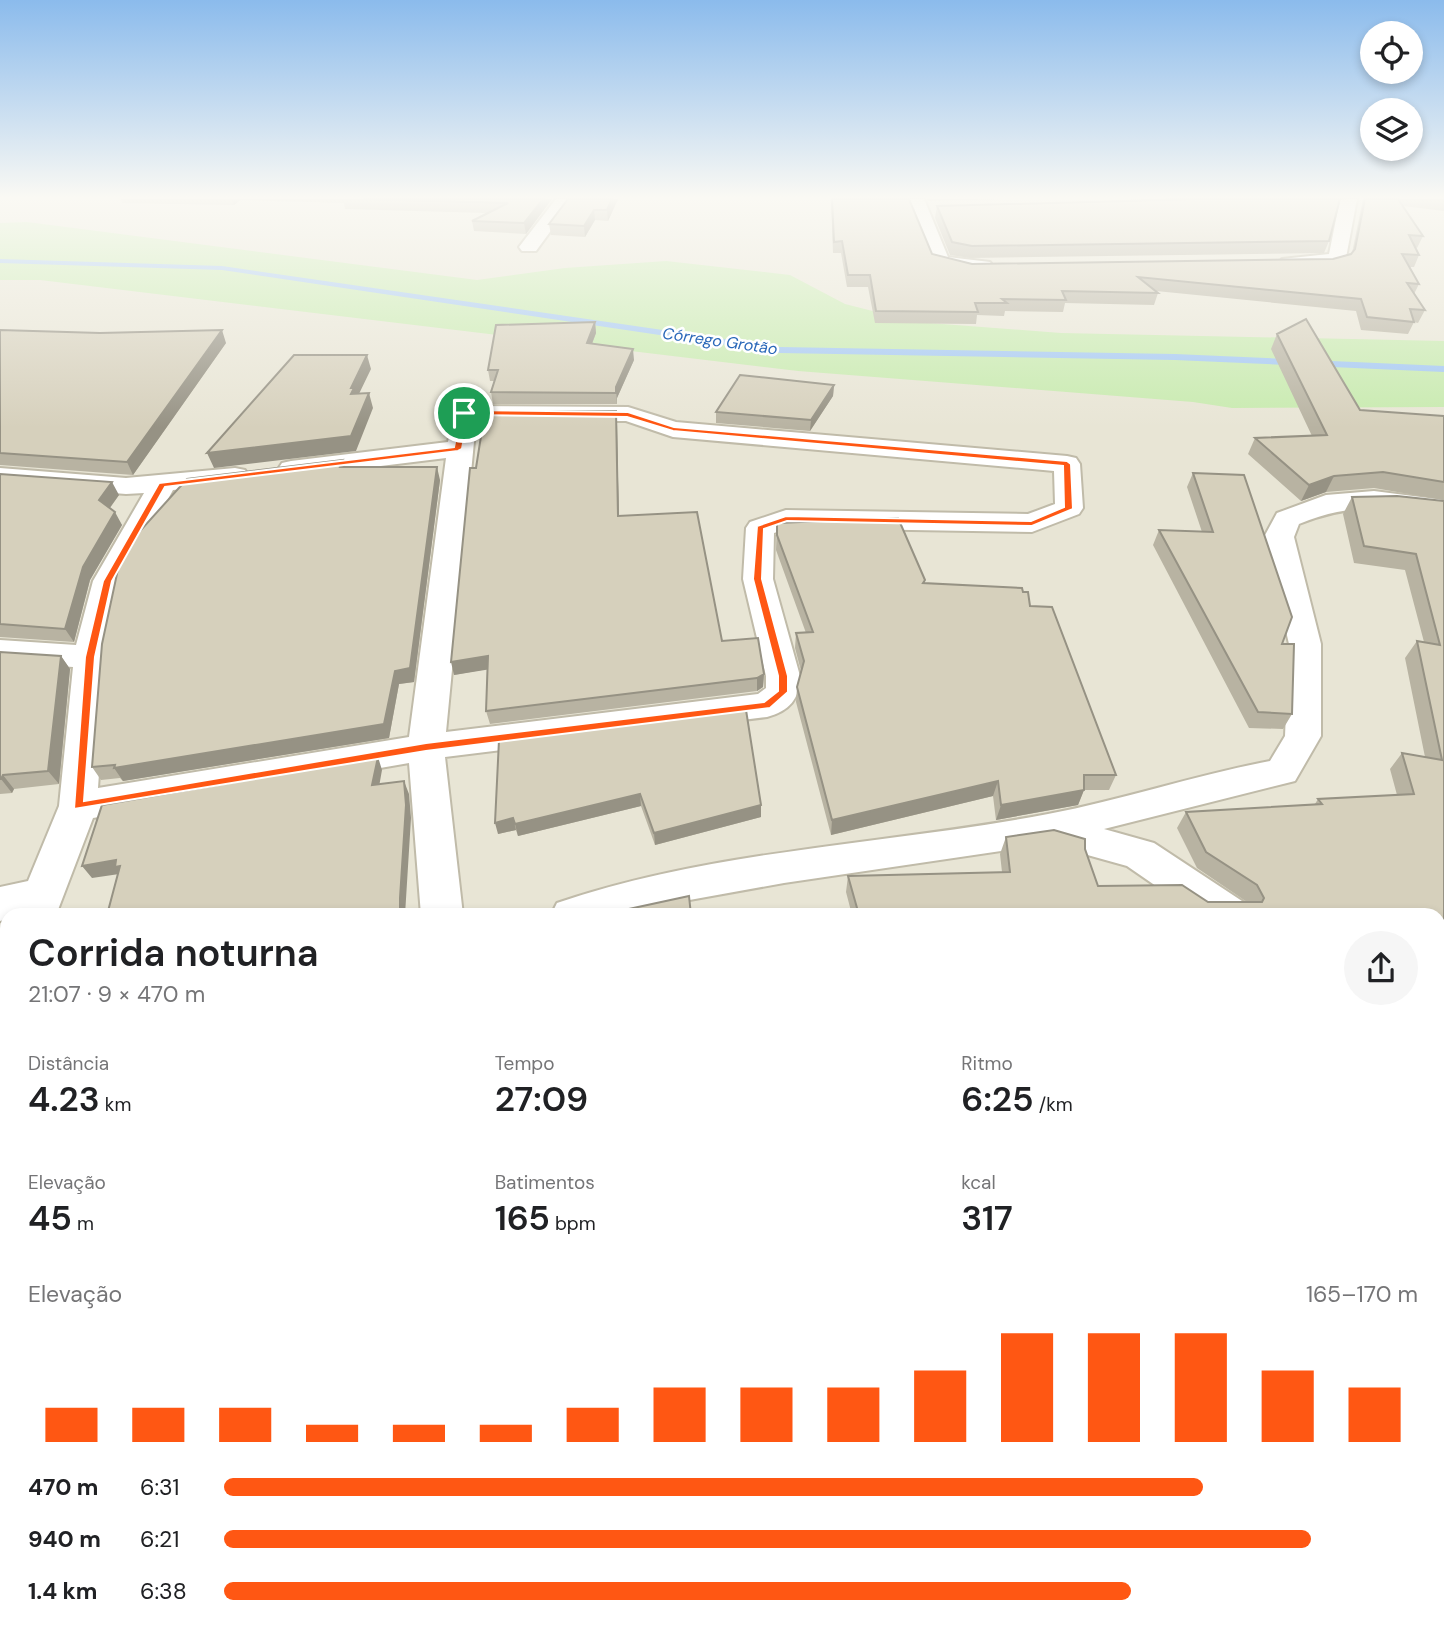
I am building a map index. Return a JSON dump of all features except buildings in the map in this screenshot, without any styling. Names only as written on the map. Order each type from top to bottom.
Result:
[{"type":"street","points":[[78,806],[426,747],[766,705],[783,692],[783,676],[758,579],[760,528],[786,519],[1032,523],[1069,509],[1067,464],[673,429],[628,414],[464,413],[426,747],[441,908]]},
{"type":"street","points":[[0,476],[126,486],[162,485],[458,449]]},
{"type":"street","points":[[0,904],[39,905],[78,806],[90,657],[108,581],[162,485]]},
{"type":"street","points":[[598,908],[684,885],[783,867],[1049,829],[1224,783],[1282,772],[1303,736],[1305,644],[1279,537],[1287,519],[1326,503],[1374,499],[1444,508]]},
{"type":"street","points":[[0,651],[90,657]]},
{"type":"street","points":[[1049,829],[1140,854],[1220,908]]},
{"type":"shaded area","points":[[0,275],[1444,275],[1444,908],[0,908]]},
{"type":"green space","points":[[0,275],[440,275],[477,280],[512,275],[790,275],[845,304],[916,322],[1061,333],[1444,341],[1444,407],[1232,408],[1193,402],[798,371],[40,280],[0,280]]},
{"type":"waterway","name":"Córrego Grotão","points":[[271,275],[780,350],[1175,357],[1444,369]]},
{"type":"route","points":[[464,413],[628,414],[673,429],[774,435],[1067,464],[1069,509],[1032,523],[786,519],[760,528],[758,579],[783,676],[783,692],[766,705],[426,747],[78,806],[90,657],[108,581],[162,485],[458,449],[464,413]]}]
